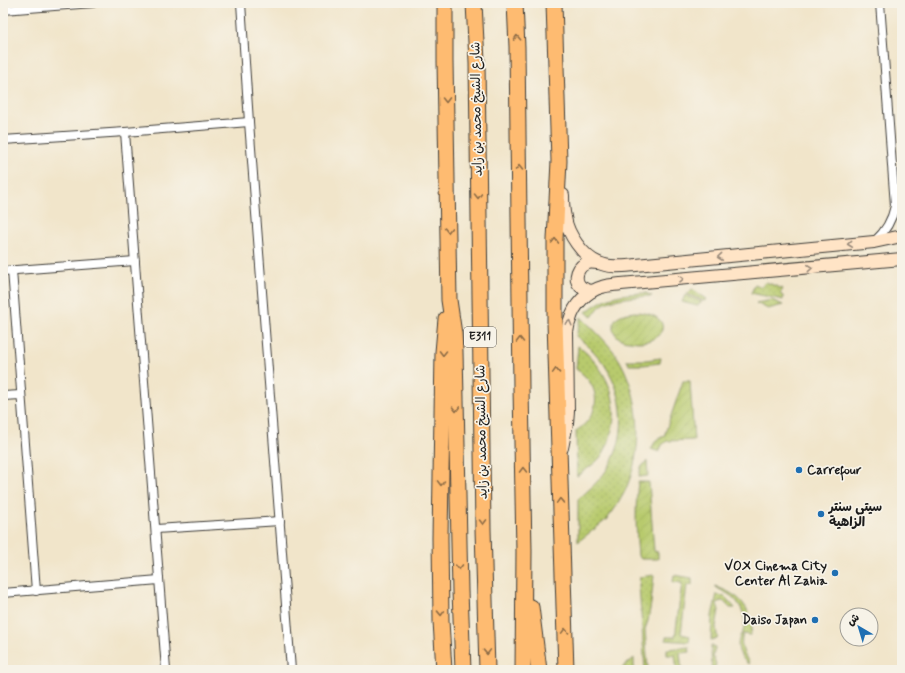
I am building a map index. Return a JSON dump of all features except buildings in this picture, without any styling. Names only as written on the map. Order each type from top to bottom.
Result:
[{"type":"highway","points":[[436,3],[445,61]]},
{"type":"highway","points":[[445,3],[449,300],[455,351],[463,670]]},
{"type":"highway","name":"شارع الشيخ محمد بن زايد","points":[[474,3],[477,70],[483,529],[488,670]]},
{"type":"highway","points":[[515,3],[517,47],[524,551],[523,670]]},
{"type":"highway","points":[[554,3],[559,161],[555,247],[555,322],[566,670]]},
{"type":"highway","points":[[444,670],[440,538],[444,346],[449,300]]},
{"type":"highway","points":[[524,551],[539,670]]},
{"type":"street","points":[[3,10],[93,3]]},
{"type":"street","points":[[242,3],[249,122],[291,670]]},
{"type":"street","points":[[874,242],[881,236],[890,222],[895,206],[880,3]]},
{"type":"street","points":[[3,140],[249,122]]},
{"type":"street","points":[[125,132],[166,670]]},
{"type":"street","points":[[559,161],[565,218],[569,232],[576,244],[586,255],[598,263]]},
{"type":"street","points":[[895,206],[902,214]]},
{"type":"street","points":[[592,291],[581,287],[576,278],[579,269],[586,263],[623,266],[874,242],[902,236]]},
{"type":"street","points":[[559,458],[564,441],[568,411],[567,332],[569,320],[574,309],[582,299],[592,291],[601,287],[621,284],[902,259]]},
{"type":"street","points":[[36,591],[21,395],[7,270],[134,261]]},
{"type":"street","points":[[3,396],[21,395]]},
{"type":"street","points":[[156,529],[280,521]]},
{"type":"street","points":[[3,593],[159,580]]},
{"type":"green space","points":[[766,282],[783,289],[780,294],[783,296],[783,300],[751,293],[755,284],[761,287]]},
{"type":"green space","points":[[692,289],[707,299],[704,301],[687,294]]},
{"type":"green space","points":[[646,293],[652,296],[626,298],[607,302],[601,306],[592,317],[586,312],[601,302],[614,296]]},
{"type":"green space","points":[[685,295],[702,302],[697,306],[682,302]]},
{"type":"green space","points":[[772,300],[783,305],[768,309],[756,303]]},
{"type":"green space","points":[[634,312],[648,314],[657,318],[662,323],[662,330],[659,335],[652,340],[642,342],[625,341],[618,337],[613,329],[614,321],[621,315]]},
{"type":"green space","points":[[581,317],[607,343],[620,361],[633,393],[638,427],[635,461],[624,493],[607,519],[578,542],[578,499],[600,479],[606,471],[614,457],[619,441],[621,426],[621,410],[618,394],[612,379],[594,352],[576,336]]},
{"type":"green space","points":[[578,346],[588,354],[596,364],[609,385],[614,409],[614,421],[608,444],[601,456],[597,461],[577,476],[576,431],[591,417],[596,400],[591,383],[576,369]]},
{"type":"green space","points":[[661,358],[660,363],[643,365],[629,365],[627,360],[646,360]]},
{"type":"green space","points":[[683,381],[690,381],[694,440],[667,441],[662,445],[659,452],[651,449],[656,440],[664,436]]},
{"type":"green space","points":[[647,461],[648,476],[639,477],[641,467]]},
{"type":"green space","points":[[638,482],[649,482],[654,551],[658,552],[658,559],[641,559],[638,556],[636,501]]},
{"type":"green space","points":[[654,575],[648,621],[645,629],[648,670],[645,670],[639,586],[640,577]]},
{"type":"green space","points":[[674,575],[692,578],[692,585],[687,585],[681,634],[690,636],[689,642],[666,640],[666,637],[675,637],[682,583],[673,582]]},
{"type":"green space","points":[[715,586],[733,594],[743,603],[751,619],[752,630],[750,635],[742,634],[745,623],[740,606],[733,597]]},
{"type":"green space","points":[[717,594],[725,597],[735,608],[730,608],[723,601],[718,602],[717,604],[719,610],[716,627],[718,636],[717,639],[711,640],[712,616]]},
{"type":"green space","points":[[741,634],[743,635],[743,649],[749,663],[748,664],[742,658],[738,647]]},
{"type":"green space","points":[[711,646],[714,646],[715,648],[713,656],[716,664],[714,670],[711,670]]},
{"type":"green space","points":[[689,647],[690,652],[680,653],[682,670],[677,670],[675,655],[667,655],[667,649]]},
{"type":"green space","points":[[634,658],[634,670],[620,670]]},
{"type":"place","name":"Carrefour","points":[[799,470]]},
{"type":"place","name":"سيتي سنتر الزاهية","points":[[821,514]]},
{"type":"place","name":"VOX Cinema City Center Al Zahia","points":[[835,573]]},
{"type":"place","name":"Daiso Japan","points":[[815,620]]}]
